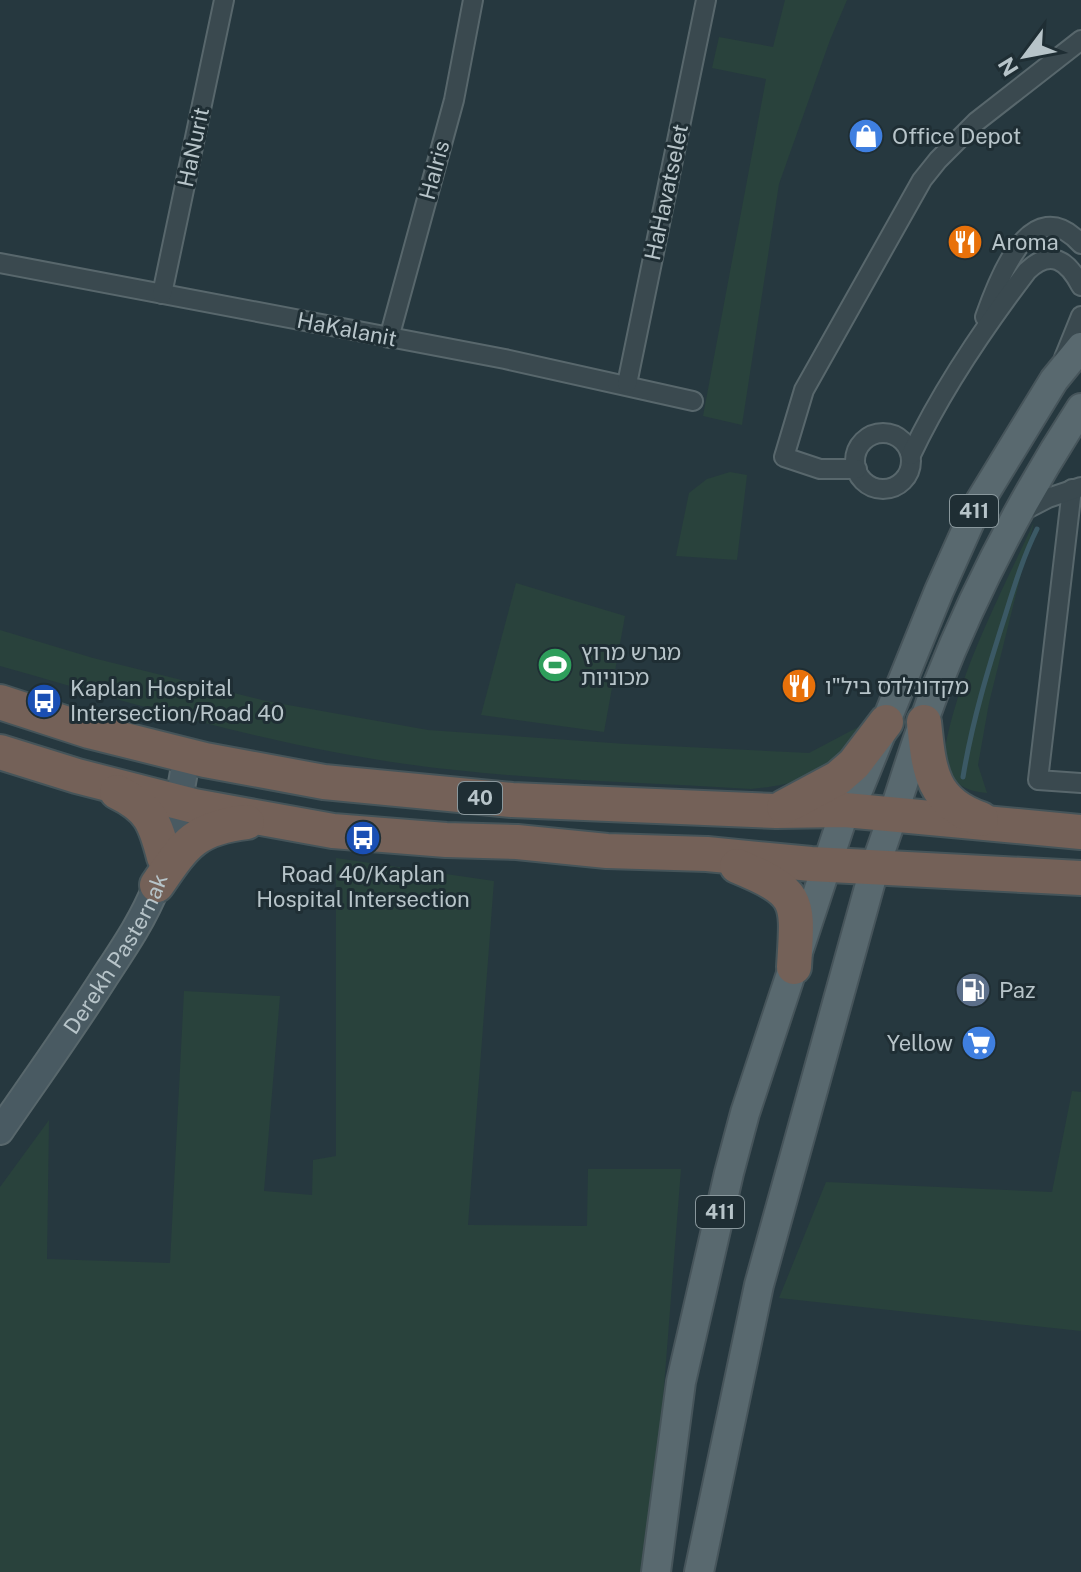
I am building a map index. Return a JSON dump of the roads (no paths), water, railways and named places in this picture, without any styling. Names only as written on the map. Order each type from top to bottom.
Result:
[{"type":"highway","name":"40","points":[[0,702],[89,731],[282,776],[451,796],[776,811],[845,810],[1081,832]]},
{"type":"highway","points":[[776,811],[838,778],[854,764],[886,722]]},
{"type":"highway","points":[[924,722],[927,758],[939,791],[963,813],[996,825]]},
{"type":"highway","name":"40","points":[[0,752],[179,802],[261,820],[333,831],[517,842],[607,851],[707,854],[811,864],[1081,878]]},
{"type":"highway","points":[[95,781],[136,801],[148,813],[156,826],[160,871]]},
{"type":"highway","points":[[160,871],[210,828],[261,820]]},
{"type":"highway","points":[[707,854],[776,882],[788,895],[794,905],[797,928],[794,967]]},
{"type":"main road","name":"411","points":[[656,1572],[679,1395],[745,1113],[845,810],[859,788],[977,506],[1054,380],[1081,347]]},
{"type":"main road","name":"411","points":[[699,1572],[759,1285],[875,866],[895,815],[924,722],[964,618],[1040,470],[1081,408]]},
{"type":"street","name":"HaNurit","points":[[162,294],[224,0]]},
{"type":"street","name":"HaIris","points":[[389,338],[454,100],[473,0]]},
{"type":"street","name":"HaHavatselet","points":[[627,384],[706,0]]},
{"type":"street","points":[[857,469],[820,469],[784,457],[804,390],[815,368],[907,204],[938,160],[976,122],[1081,40]]},
{"type":"street","points":[[977,338],[1002,272],[1019,243],[1033,232],[1048,228],[1073,235],[1081,244]]},
{"type":"street","points":[[939,403],[906,431],[875,434],[861,444],[855,461],[868,484],[886,489],[895,486],[908,474],[911,455],[977,338],[1035,263],[1045,259],[1064,262],[1081,286]]},
{"type":"street","name":"HaKalanit","points":[[0,263],[627,384],[693,401]]},
{"type":"street","points":[[1054,380],[1081,316]]},
{"type":"street","points":[[893,434],[907,446],[911,455]]},
{"type":"street","points":[[1015,515],[1076,488]]},
{"type":"street","points":[[1076,488],[1038,780],[1081,783]]},
{"type":"street","name":"Derekh Pasternak","points":[[0,1131],[73,1027],[130,937],[160,871],[179,802],[187,755]]},
{"type":"waterway","points":[[963,777],[993,656],[1019,572],[1037,529]]},
{"type":"place","name":"Office Depot","points":[[866,136]]},
{"type":"place","name":"Aroma","points":[[965,242]]},
{"type":"place","name":"מגרש מרוץ מכוניות","points":[[555,665]]},
{"type":"place","name":"מקדונלדס ביל\"ו","points":[[799,686]]},
{"type":"place","name":"Kaplan Hospital Intersection/Road 40","points":[[44,701]]},
{"type":"place","name":"Road 40/Kaplan Hospital Intersection","points":[[363,838]]},
{"type":"place","name":"Paz","points":[[973,990]]},
{"type":"place","name":"Yellow","points":[[979,1043]]}]
